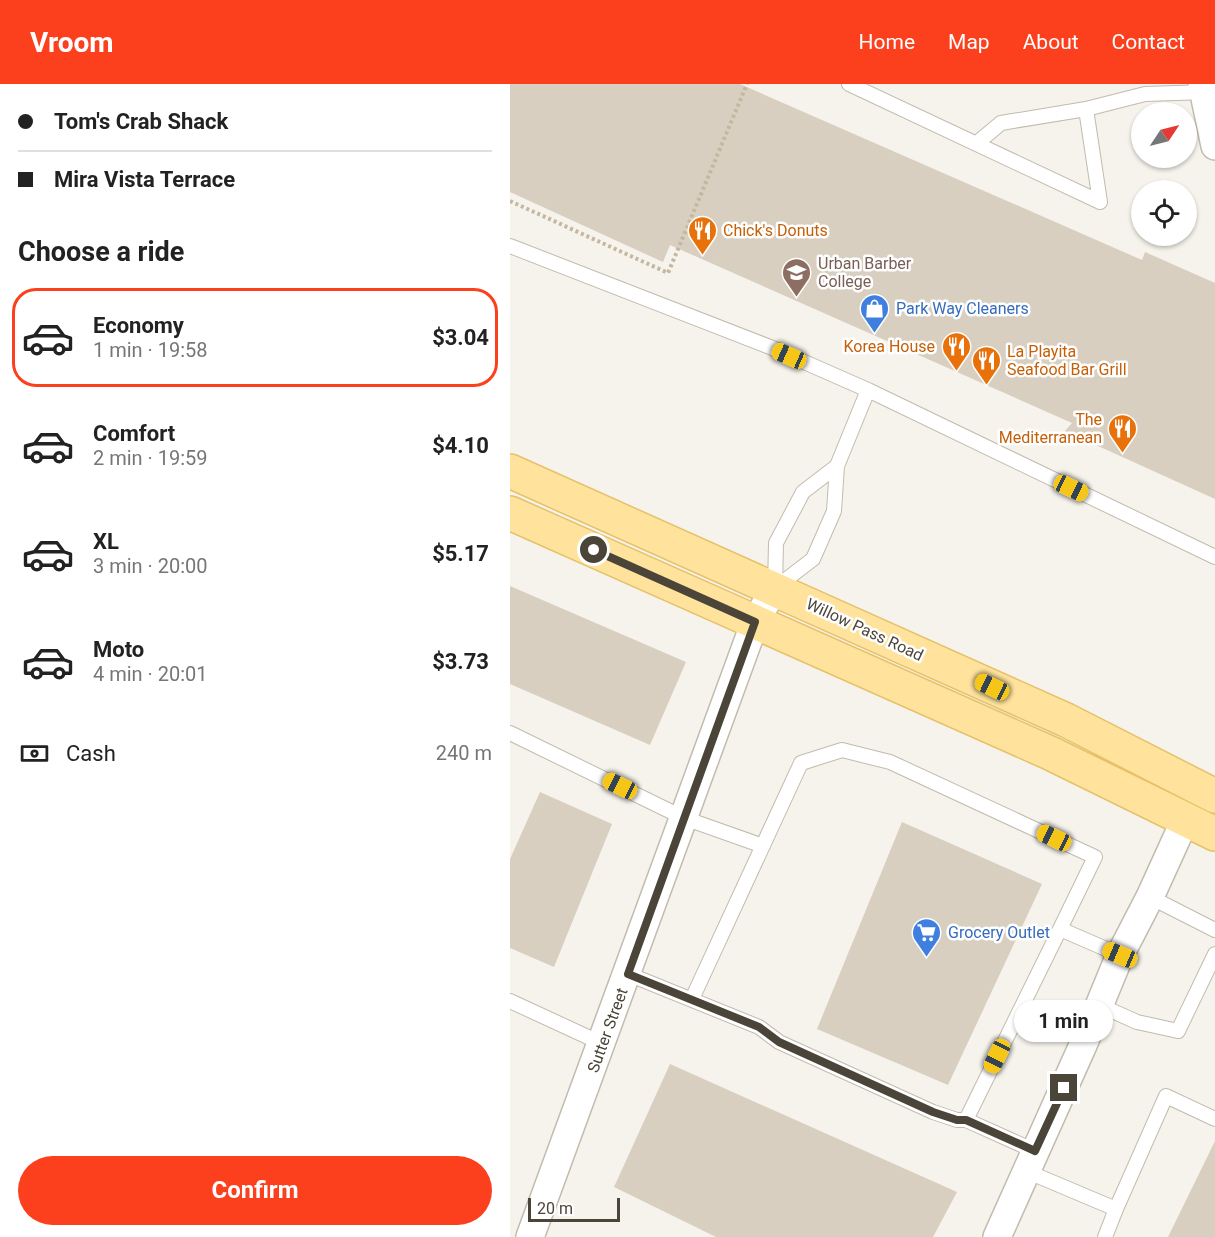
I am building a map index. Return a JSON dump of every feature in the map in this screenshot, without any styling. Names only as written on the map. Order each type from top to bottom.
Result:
[{"type":"main road","name":"Willow Pass Road","points":[[510,471],[1066,720],[1211,794]]},
{"type":"main road","points":[[510,513],[1050,753],[1215,834]]},
{"type":"street","points":[[1207,89],[1215,146]]},
{"type":"street","name":"Sutter Street","points":[[530,1237],[603,1044],[755,622],[775,588]]},
{"type":"street","points":[[1148,803],[1190,799],[1211,794]]},
{"type":"street","points":[[997,1237],[1120,955],[1150,897],[1185,820]]},
{"type":"lane","points":[[849,84],[1100,202],[1086,109]]},
{"type":"lane","points":[[977,144],[1001,123],[1086,109],[1145,94],[1207,89]]},
{"type":"lane","points":[[510,246],[770,347],[868,390],[1215,556]]},
{"type":"lane","points":[[775,588],[813,559],[834,511],[837,466],[868,390]]},
{"type":"lane","points":[[775,588],[776,543],[803,492],[837,466]]},
{"type":"lane","points":[[510,733],[684,818],[762,846]]},
{"type":"lane","points":[[692,999],[801,763],[842,750],[890,762],[1095,857],[966,1120]]},
{"type":"lane","points":[[1150,897],[1215,930]]},
{"type":"lane","points":[[1060,929],[1120,955]]},
{"type":"lane","points":[[1099,1005],[1137,1022],[1178,1031],[1215,954]]},
{"type":"lane","points":[[628,974],[759,1027],[779,1042],[933,1112],[957,1120],[966,1120],[1031,1161],[1116,1209]]},
{"type":"lane","points":[[510,1001],[603,1044]]},
{"type":"lane","points":[[1105,1237],[1166,1096],[1215,1119]]},
{"type":"path","points":[[510,201],[668,273],[747,84]]},
{"type":"building","points":[[510,84],[740,84],[1142,260],[1145,252],[1215,283],[1215,499],[1065,431],[1072,423],[670,245],[663,262],[510,192]]},
{"type":"building","points":[[510,586],[686,662],[650,745],[510,684]]},
{"type":"building","points":[[540,792],[612,824],[554,967],[510,948],[510,859]]},
{"type":"building","name":"Grocery Outlet","points":[[902,822],[1042,884],[948,1085],[817,1029]]},
{"type":"building","points":[[670,1064],[957,1192],[933,1237],[716,1237],[614,1187]]},
{"type":"building","points":[[1215,1141],[1215,1237],[1168,1237]]},
{"type":"place","name":"Chick's Donuts","points":[[702,256]]},
{"type":"place","name":"Urban Barber College","points":[[797,298]]},
{"type":"place","name":"Park Way Cleaners","points":[[875,334]]},
{"type":"place","name":"Korea House","points":[[956,372]]},
{"type":"place","name":"La Playita Seafood Bar Grill","points":[[986,386]]},
{"type":"place","name":"The Mediterranean","points":[[1123,454]]},
{"type":"place","name":"Grocery Outlet","points":[[927,958]]},
{"type":"route","points":[[594,550],[755,622],[628,974],[759,1027],[779,1042],[933,1112],[957,1120],[966,1120],[1035,1151],[1064,1088]]}]
